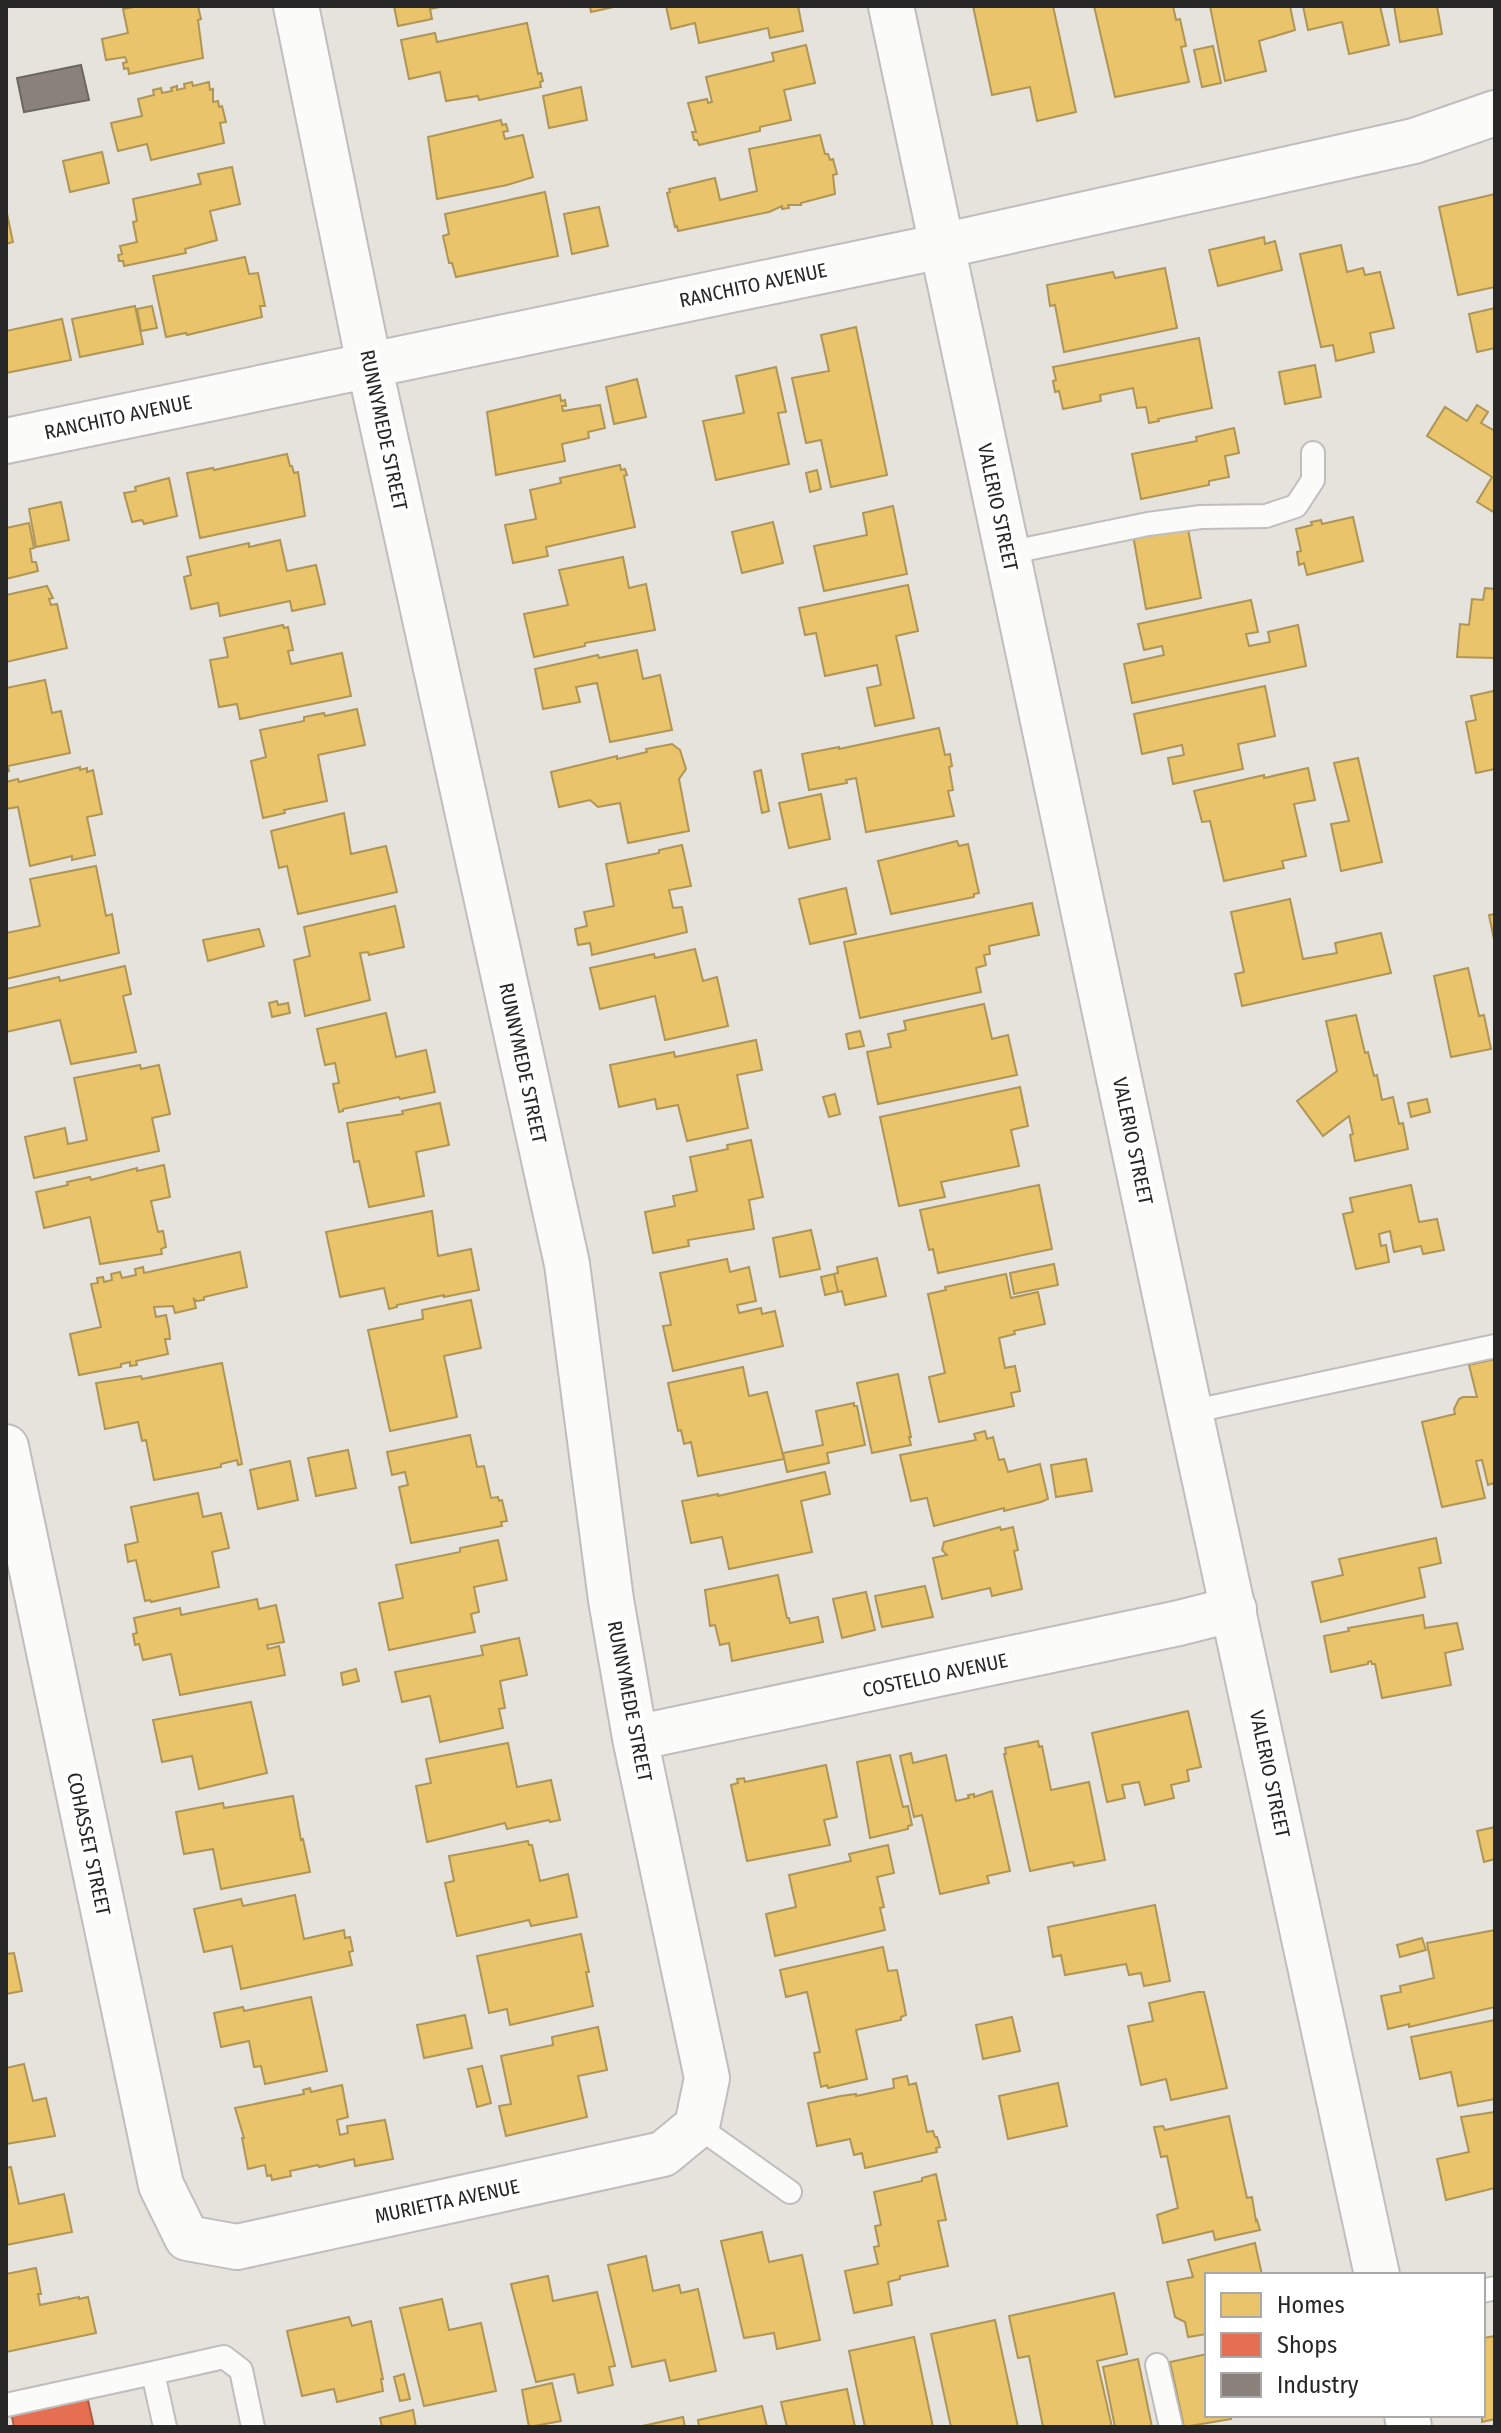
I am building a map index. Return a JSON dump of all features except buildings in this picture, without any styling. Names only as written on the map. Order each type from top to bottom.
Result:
[{"type":"street","name":"RUNNYMEDE STREET","points":[[296,6],[369,364],[567,1264],[611,1600],[635,1738],[707,2078],[697,2126]]},
{"type":"street","name":"VALERIO STREET","points":[[891,6],[1377,2273]]},
{"type":"street","name":"RANCHITO AVENUE","points":[[6,441],[942,246],[1414,141],[1495,113]]},
{"type":"street","name":"COHASSET STREET","points":[[6,1447],[161,2185],[187,2238]]},
{"type":"street","name":"COSTELLO AVENUE","points":[[635,1738],[1234,1609]]},
{"type":"street","name":"MURIETTA AVENUE","points":[[187,2238],[237,2247],[632,2161],[663,2154],[697,2126]]},
{"type":"lane","points":[[1008,553],[1148,524],[1201,517],[1266,516],[1296,506],[1313,480],[1313,453]]},
{"type":"lane","points":[[1190,1412],[1495,1346]]},
{"type":"lane","points":[[697,2126],[790,2192]]},
{"type":"lane","points":[[6,2405],[224,2357],[241,2370],[253,2427]]},
{"type":"lane","points":[[1157,2365],[1171,2427]]},
{"type":"lane","points":[[153,2373],[165,2427]]}]
